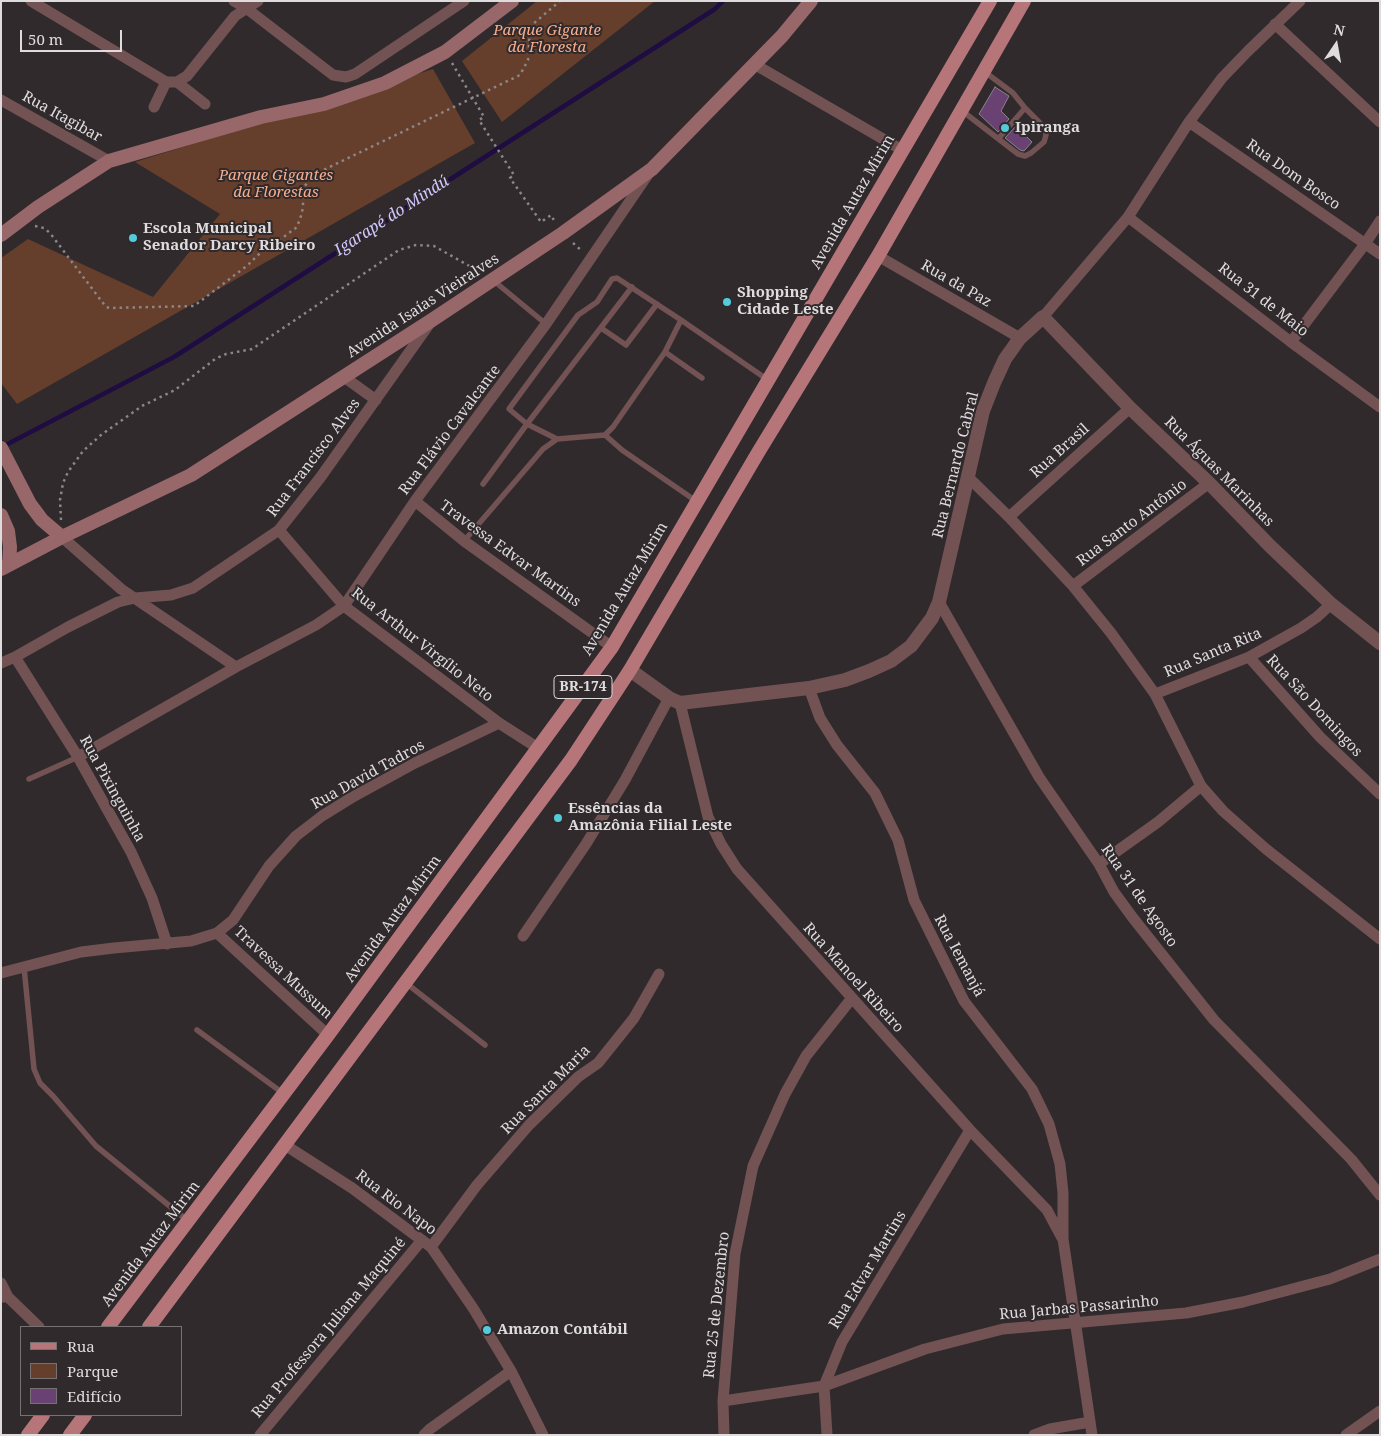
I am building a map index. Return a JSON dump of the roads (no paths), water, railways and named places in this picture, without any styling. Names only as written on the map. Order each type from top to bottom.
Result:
[{"type":"main road","points":[[1,234],[109,160],[262,117],[324,104],[385,83],[445,52],[512,1]]},
{"type":"main road","name":"Avenida Isaías Vieiralves","points":[[5,567],[62,537],[191,476],[563,233],[652,169],[782,36],[811,1]]},
{"type":"main road","name":"Avenida Autaz Mirim","points":[[109,1326],[328,1035],[612,647],[990,1]]},
{"type":"main road","name":"BR-174","points":[[150,1326],[571,760],[630,670],[764,443],[878,256],[1024,1]]},
{"type":"main road","points":[[1,448],[30,504],[42,520],[62,537]]},
{"type":"main road","points":[[1,515],[8,531],[10,547],[5,567]]},
{"type":"main road","points":[[28,1435],[42,1416]]},
{"type":"main road","points":[[70,1435],[84,1416]]},
{"type":"street","points":[[31,1],[177,80],[205,104]]},
{"type":"street","points":[[234,1],[246,8],[333,75],[346,77],[355,74],[464,1]]},
{"type":"street","points":[[154,107],[235,16],[258,1]]},
{"type":"street","name":"Rua Bernardo Cabral","points":[[674,701],[809,688],[845,680],[891,661],[911,646],[932,618],[939,602],[983,411],[1005,359],[1020,338],[1043,316],[1128,216],[1189,122],[1222,78],[1300,1]]},
{"type":"street","points":[[1275,24],[1380,122]]},
{"type":"street","points":[[754,64],[902,150]]},
{"type":"street","name":"Rua Itagibar","points":[[1,100],[109,160]]},
{"type":"street","name":"Rua Dom Bosco","points":[[1189,122],[1380,254]]},
{"type":"street","name":"Rua Flávio Cavalcante","points":[[78,758],[236,667],[316,625],[344,606],[415,501],[546,324],[652,169]]},
{"type":"street","name":"Rua 31 de Maio","points":[[1128,216],[1380,407]]},
{"type":"street","points":[[1292,342],[1366,244],[1380,221]]},
{"type":"street","name":"Rua da Paz","points":[[878,256],[1020,338]]},
{"type":"street","name":"Rua Águas Marinhas","points":[[1043,316],[1130,408],[1209,483],[1270,546],[1331,604],[1380,643]]},
{"type":"street","name":"Rua Francisco Alves","points":[[1,663],[111,606],[135,598],[170,595],[193,588],[279,530],[292,516],[432,320]]},
{"type":"street","points":[[344,377],[376,400]]},
{"type":"street","name":"Rua Brasil","points":[[1009,517],[1130,408]]},
{"type":"street","points":[[968,478],[1009,517],[1073,586],[1111,633],[1155,694],[1202,786],[1223,811],[1266,849],[1380,940]]},
{"type":"street","name":"Rua Santo Antônio","points":[[1073,586],[1209,483]]},
{"type":"street","name":"Travessa Edvar Martins","points":[[415,501],[464,541],[612,647]]},
{"type":"street","name":"Rua Arthur Virgílio Neto","points":[[279,530],[344,606],[499,723],[538,748]]},
{"type":"street","points":[[62,537],[121,589],[236,667]]},
{"type":"street","name":"Rua 31 de Agosto","points":[[939,602],[1039,777],[1099,864],[1114,892],[1133,918],[1214,1020],[1351,1159],[1380,1195]]},
{"type":"street","name":"Rua Santa Rita","points":[[1155,694],[1249,657],[1301,628],[1331,604]]},
{"type":"street","name":"Rua Pixinguinha","points":[[15,657],[78,758],[131,852],[152,898],[167,944]]},
{"type":"street","name":"Rua São Domingos","points":[[1249,657],[1320,738],[1380,794]]},
{"type":"street","points":[[523,936],[586,844],[674,701],[630,670]]},
{"type":"street","name":"Rua Iemanjá","points":[[809,688],[820,718],[837,745],[875,793],[898,840],[914,900],[964,1000],[1032,1089],[1049,1124],[1061,1174],[1063,1193],[1062,1239]]},
{"type":"street","name":"Rua Manoel Ribeiro","points":[[674,701],[708,817],[721,844],[737,869],[970,1130],[1047,1210],[1062,1239]]},
{"type":"street","name":"Rua David Tadros","points":[[1,973],[81,952],[191,941],[217,933],[233,920],[269,866],[296,836],[322,816],[407,768],[499,723]]},
{"type":"street","points":[[1099,864],[1158,822],[1202,786]]},
{"type":"street","name":"Travessa Mussum","points":[[217,933],[328,1035]]},
{"type":"street","name":"Rua Santa Maria","points":[[431,1247],[477,1185],[529,1125],[578,1077],[598,1063],[634,1018],[659,974]]},
{"type":"street","name":"Rua 25 de Dezembro","points":[[724,1435],[723,1401],[735,1254],[753,1166],[785,1094],[806,1056],[852,998]]},
{"type":"street","name":"Rua Edvar Martins","points":[[827,1435],[824,1386],[842,1342],[970,1130]]},
{"type":"street","name":"Rua Rio Napo","points":[[285,1145],[352,1188],[431,1247],[473,1308],[511,1371],[543,1435]]},
{"type":"street","points":[[1062,1239],[1092,1435]]},
{"type":"street","name":"Rua Professora Juliana Maquiné","points":[[260,1435],[422,1240]]},
{"type":"street","name":"Rua Jarbas Passarinho","points":[[723,1401],[824,1386],[925,1349],[1003,1329],[1186,1313],[1244,1302],[1330,1279],[1380,1259]]},
{"type":"street","points":[[1,1283],[4,1297],[38,1326]]},
{"type":"street","points":[[424,1435],[511,1371]]},
{"type":"street","points":[[1346,1435],[1380,1410]]},
{"type":"street","points":[[1034,1435],[1050,1429],[1090,1422]]},
{"type":"lane","points":[[961,110],[1018,154],[1025,156],[1044,142],[1045,128],[1013,93],[984,70]]},
{"type":"lane","points":[[999,138],[1025,108]]},
{"type":"lane","points":[[558,439],[527,424],[509,409],[578,315],[597,302],[612,279],[617,278],[632,287],[768,380]]},
{"type":"lane","points":[[492,280],[546,324]]},
{"type":"lane","points":[[483,484],[632,287]]},
{"type":"lane","points":[[601,328],[626,345],[657,304]]},
{"type":"lane","points":[[464,541],[543,449],[558,439],[605,435],[613,427],[665,352],[681,320]]},
{"type":"lane","points":[[665,352],[702,378]]},
{"type":"lane","points":[[605,435],[622,450],[696,501]]},
{"type":"lane","points":[[29,779],[78,758]]},
{"type":"lane","points":[[24,967],[34,1069],[40,1083],[54,1096],[96,1146],[188,1221]]},
{"type":"lane","points":[[406,983],[485,1045]]},
{"type":"lane","points":[[197,1030],[284,1094]]},
{"type":"waterway","name":"Igarapé do Mindú","points":[[2,447],[174,357],[715,9],[723,1]]},
{"type":"place","name":"Ipiranga","points":[[1005,128]]},
{"type":"place","name":"Escola Municipal Senador Darcy Ribeiro","points":[[133,238]]},
{"type":"place","name":"Shopping Cidade Leste","points":[[727,302]]},
{"type":"place","name":"Essências da Amazônia Filial Leste","points":[[558,818]]},
{"type":"place","name":"Amazon Contábil","points":[[487,1330]]},
{"type":"park label","name":"Parque Gigante da Floresta","points":[[547,40]]},
{"type":"park label","name":"Parque Gigantes da Florestas","points":[[276,184]]}]
